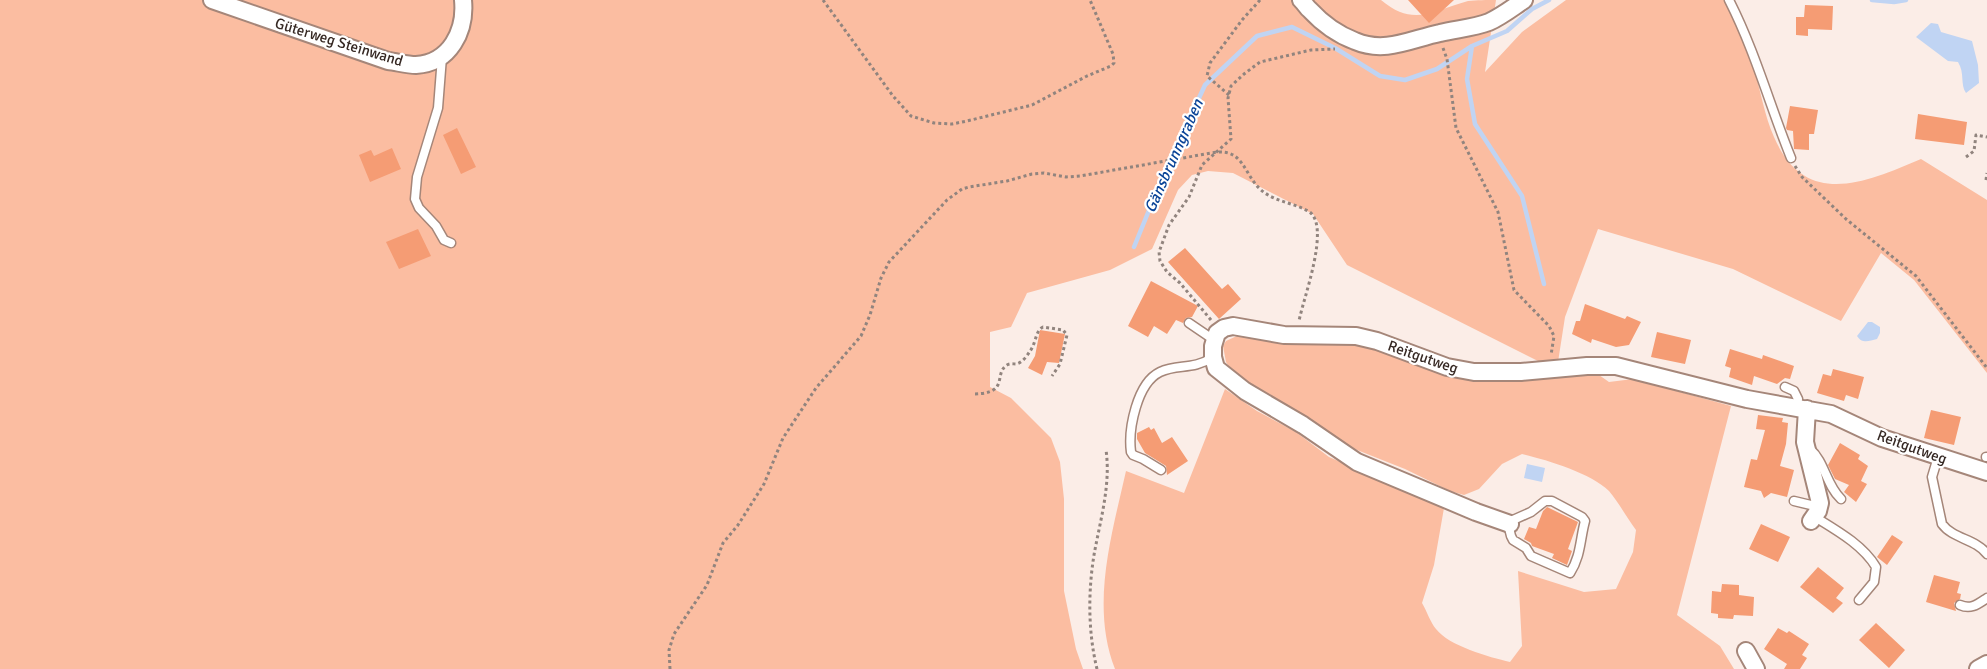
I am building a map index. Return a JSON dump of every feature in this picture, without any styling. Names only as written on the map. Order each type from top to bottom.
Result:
[{"type":"street","name":"Güterweg Steinwand","points":[[212,0],[388,61],[416,65],[442,57]]},
{"type":"street","points":[[442,57],[455,42],[459,33],[463,16],[463,0]]},
{"type":"street","points":[[1301,0],[1337,32],[1356,42],[1379,46],[1419,40],[1437,33],[1463,30],[1486,23],[1506,13],[1524,0]]},
{"type":"street","name":"Reitgutweg","points":[[1216,336],[1233,326],[1296,336],[1332,334],[1362,337],[1447,367],[1466,371],[1495,373],[1616,366],[1730,395],[1840,417],[1879,437],[1938,457],[1987,462]]},
{"type":"street","points":[[1216,336],[1213,357],[1218,370],[1231,381],[1357,462],[1489,518],[1510,524]]},
{"type":"street","points":[[1802,409],[1806,446],[1820,497],[1815,515]]},
{"type":"street","points":[[1746,651],[1756,669]]},
{"type":"street","points":[[1978,669],[1987,664]]},
{"type":"lane","points":[[1729,0],[1749,43],[1791,158]]},
{"type":"lane","points":[[442,57],[438,108],[417,177],[415,199],[419,208],[436,226],[444,240],[451,243]]},
{"type":"lane","points":[[1189,323],[1216,336]]},
{"type":"lane","points":[[1161,470],[1131,452],[1133,420],[1143,391],[1158,373],[1199,365],[1213,357]]},
{"type":"lane","points":[[1785,387],[1794,391],[1802,409]]},
{"type":"lane","points":[[1806,446],[1817,456],[1830,483],[1841,498]]},
{"type":"lane","points":[[1938,457],[1932,477],[1942,524],[1946,530],[1974,544],[1987,554]]},
{"type":"lane","points":[[1548,501],[1582,517],[1585,521],[1581,548],[1572,571],[1568,573],[1531,555],[1526,548],[1513,540],[1510,524],[1518,517],[1532,512],[1542,502],[1548,501]]},
{"type":"lane","points":[[1794,501],[1857,546],[1871,559],[1876,567],[1874,582],[1859,600]]},
{"type":"lane","points":[[1960,605],[1966,608],[1976,606],[1987,598]]},
{"type":"path","points":[[823,0],[893,96],[911,116],[934,123],[952,124],[1021,109],[1111,66],[1114,63],[1113,54],[1090,0]]},
{"type":"path","points":[[1229,95],[1207,76],[1210,63],[1260,0]]},
{"type":"path","points":[[1216,336],[1201,307],[1167,272],[1160,261],[1160,252],[1169,225],[1189,197],[1202,165],[1232,139],[1229,95],[1232,86],[1260,62],[1311,50],[1333,50]]},
{"type":"path","points":[[1447,59],[1456,128],[1498,212],[1514,290],[1548,326],[1554,336],[1551,358],[1553,369]]},
{"type":"path","points":[[1966,157],[1974,151],[1976,135],[1987,137]]},
{"type":"path","points":[[670,669],[669,650],[674,634],[707,585],[718,550],[738,525],[764,484],[783,438],[816,388],[861,336],[881,278],[889,262],[947,200],[962,189],[1032,174],[1044,173],[1072,177],[1216,152],[1232,153],[1258,188],[1278,201],[1309,212],[1316,219],[1315,258],[1296,336]]},
{"type":"path","points":[[1791,158],[1802,177],[1846,219],[1916,276],[1987,368]]},
{"type":"path","points":[[1986,180],[1987,173]]},
{"type":"path","points":[[975,394],[988,393],[995,389],[1005,366],[1022,361],[1032,349],[1041,327],[1063,330],[1067,335],[1060,364],[1052,376]]},
{"type":"path","points":[[1097,669],[1091,622],[1091,580],[1107,476],[1106,450]]},
{"type":"shaded area","points":[[0,0],[1381,0],[1404,13],[1414,15],[1434,12],[1468,1],[1496,0],[1485,72],[1522,32],[1566,0],[1725,0],[1750,58],[1774,137],[1787,160],[1802,174],[1819,182],[1838,184],[1858,182],[1921,159],[1987,200],[1987,373],[1914,280],[1881,253],[1841,321],[1733,269],[1598,229],[1565,317],[1558,362],[1544,364],[1347,265],[1313,214],[1233,173],[1208,171],[1192,175],[1178,190],[1152,249],[1110,270],[1027,293],[1011,327],[990,332],[990,387],[1011,398],[1051,438],[1060,462],[1064,499],[1064,591],[1076,649],[1083,669],[0,669]]},
{"type":"shaded area","points":[[1239,335],[1289,344],[1350,343],[1529,379],[1599,375],[1609,382],[1633,379],[1731,406],[1677,615],[1720,646],[1734,669],[1115,669],[1104,620],[1104,595],[1110,544],[1126,471],[1184,493],[1225,389],[1257,411],[1296,432],[1329,457],[1444,508],[1434,565],[1422,603],[1434,626],[1442,635],[1470,650],[1510,662],[1522,646],[1518,571],[1584,592],[1616,589],[1633,552],[1636,530],[1609,491],[1591,478],[1568,468],[1522,454],[1502,464],[1479,489],[1464,495],[1450,491],[1405,469],[1352,448],[1304,415],[1275,403],[1248,385],[1231,370],[1226,362],[1223,346],[1226,341]]},
{"type":"water","points":[[1931,23],[1938,24],[1941,32],[1972,41],[1978,65],[1979,83],[1966,93],[1958,62],[1948,61],[1916,37]]},
{"type":"water","points":[[1868,322],[1880,327],[1880,333],[1877,339],[1863,341],[1857,336]]},
{"type":"water","points":[[1527,464],[1545,468],[1542,482],[1524,478]]},
{"type":"building","points":[[1408,0],[1454,0],[1429,23]]},
{"type":"building","points":[[1805,5],[1833,6],[1832,30],[1808,29],[1808,36],[1796,35],[1796,17],[1804,17]]},
{"type":"building","points":[[1790,106],[1818,110],[1814,134],[1809,134],[1809,150],[1794,149],[1793,131],[1786,128]]},
{"type":"building","points":[[1918,114],[1967,122],[1964,145],[1915,139]]},
{"type":"building","points":[[457,128],[476,167],[461,174],[443,135]]},
{"type":"building","points":[[392,148],[401,169],[370,182],[359,155],[371,150],[374,156]]},
{"type":"building","points":[[418,229],[431,256],[399,269],[386,242]]},
{"type":"building","points":[[1185,248],[1222,289],[1228,284],[1241,299],[1219,319],[1168,262]]},
{"type":"building","points":[[1151,281],[1198,306],[1192,317],[1186,318],[1183,323],[1176,320],[1167,334],[1154,326],[1148,337],[1128,326]]},
{"type":"building","points":[[1585,304],[1625,319],[1627,316],[1641,322],[1629,345],[1616,347],[1592,339],[1591,343],[1572,334],[1576,321],[1580,321]]},
{"type":"building","points":[[1040,330],[1065,334],[1059,363],[1047,362],[1042,375],[1028,368],[1035,356]]},
{"type":"building","points":[[1657,332],[1691,340],[1685,364],[1651,357]]},
{"type":"building","points":[[1730,349],[1762,359],[1763,355],[1794,366],[1790,379],[1785,378],[1777,384],[1754,376],[1752,385],[1729,377],[1731,368],[1725,366]]},
{"type":"building","points":[[1833,369],[1864,377],[1858,399],[1846,395],[1844,401],[1817,393],[1823,374],[1831,376]]},
{"type":"building","points":[[1931,410],[1961,417],[1954,445],[1924,438]]},
{"type":"building","points":[[1758,415],[1783,418],[1782,422],[1788,423],[1786,444],[1780,466],[1794,470],[1787,497],[1771,493],[1764,498],[1761,491],[1744,487],[1751,459],[1757,460],[1765,430],[1756,429]]},
{"type":"building","points":[[1149,427],[1151,430],[1154,428],[1162,443],[1172,437],[1188,461],[1167,475],[1166,466],[1145,453],[1137,439],[1137,433]]},
{"type":"building","points":[[1840,443],[1860,455],[1858,459],[1868,466],[1861,481],[1867,484],[1856,502],[1844,492],[1849,485],[1835,479],[1828,465]]},
{"type":"building","points":[[1547,507],[1578,522],[1568,549],[1572,551],[1567,565],[1552,558],[1554,554],[1532,546],[1524,539],[1529,527],[1536,529]]},
{"type":"building","points":[[1761,524],[1790,537],[1778,562],[1749,549]]},
{"type":"building","points":[[1892,535],[1903,542],[1887,565],[1877,557]]},
{"type":"building","points":[[1818,567],[1844,588],[1836,598],[1843,603],[1833,613],[1800,587]]},
{"type":"building","points":[[1934,575],[1960,582],[1957,593],[1961,594],[1960,599],[1954,603],[1956,611],[1926,602]]},
{"type":"building","points":[[1722,584],[1739,585],[1739,595],[1754,597],[1753,616],[1734,615],[1733,619],[1718,618],[1718,614],[1711,613],[1712,591],[1721,592]]},
{"type":"building","points":[[1876,623],[1905,650],[1889,668],[1859,640]]},
{"type":"building","points":[[1778,628],[1787,633],[1789,631],[1809,644],[1802,655],[1807,658],[1800,669],[1784,669],[1787,664],[1764,649]]},
{"type":"waterway","name":"Gänsbrunngraben","points":[[1134,247],[1163,176],[1205,85],[1257,36],[1292,27],[1335,48],[1380,76],[1405,80],[1437,69],[1472,46],[1507,31],[1532,9],[1549,0]]},
{"type":"waterway","name":"Gänsbrunngraben","points":[[1872,0],[1894,2],[1906,0]]},
{"type":"waterway","name":"Gänsbrunngraben","points":[[1472,46],[1467,79],[1475,124],[1522,196],[1544,284]]}]
